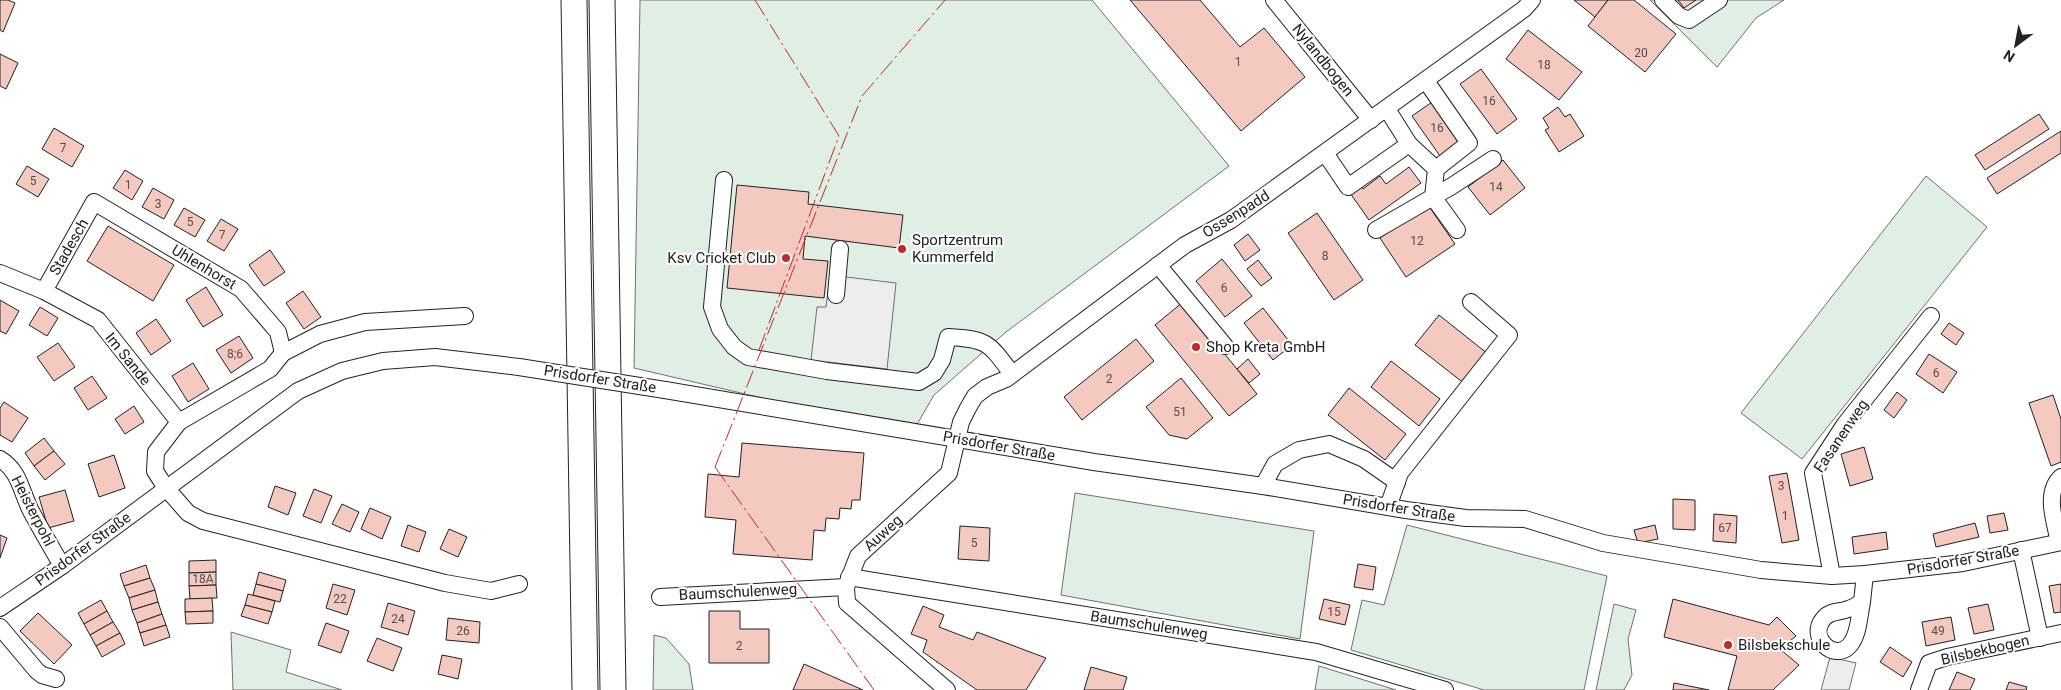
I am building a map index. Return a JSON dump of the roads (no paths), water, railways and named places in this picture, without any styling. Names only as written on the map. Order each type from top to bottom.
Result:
[{"type":"highway","points":[[574,0],[585,690]]},
{"type":"highway","points":[[602,0],[612,690]]},
{"type":"street","name":"Nylandbogen","points":[[1274,0],[1371,120]]},
{"type":"street","name":"Ossenpadd","points":[[958,438],[961,422],[975,396],[1012,374],[1185,245],[1231,220],[1426,81],[1524,9],[1532,0]]},
{"type":"street","points":[[1664,0],[1679,16],[1689,20],[1719,0]]},
{"type":"street","points":[[1426,81],[1469,143],[1436,169],[1434,197],[1457,230]]},
{"type":"street","points":[[1387,109],[1409,144],[1436,169]]},
{"type":"street","points":[[1325,153],[1348,187],[1409,144]]},
{"type":"street","points":[[1376,230],[1434,197],[1494,159]]},
{"type":"street","points":[[724,180],[712,308],[720,329],[734,347],[748,357],[827,371],[920,382],[934,373],[942,360],[948,337],[982,341],[990,345],[1012,374]]},
{"type":"street","name":"Stadesch","points":[[44,290],[94,202]]},
{"type":"street","name":"Uhlenhorst","points":[[94,202],[241,289],[278,332],[283,353]]},
{"type":"street","points":[[836,295],[840,249]]},
{"type":"street","points":[[1158,265],[1224,346]]},
{"type":"street","name":"Im Sande","points":[[0,272],[44,290],[98,320],[179,422]]},
{"type":"street","points":[[1388,507],[1400,473],[1509,335],[1472,302]]},
{"type":"street","points":[[465,316],[365,322],[320,334],[283,353],[270,369],[179,422],[156,452],[155,471],[166,488],[188,513],[203,521],[445,583],[491,591],[519,584]]},
{"type":"street","name":"Fasanenweg","points":[[1832,576],[1813,473],[1845,424],[1931,316]]},
{"type":"street","name":"Prisdorfer Straße","points":[[0,608],[62,566],[298,391],[342,371],[383,361],[435,357],[519,367],[958,438],[1094,462],[1263,486],[1388,507],[1466,518],[1525,519],[1603,543],[1761,570],[1832,576],[1865,574],[1963,563],[2060,542]]},
{"type":"street","name":"Auweg","points":[[848,582],[858,556],[949,474],[958,438]]},
{"type":"street","points":[[1263,486],[1275,464],[1299,450],[1329,444],[1364,459],[1397,482]]},
{"type":"street","name":"Heisterpohl","points":[[0,459],[8,464],[17,475],[30,509],[62,566]]},
{"type":"street","points":[[2060,542],[2052,502],[2052,492],[2056,481],[2061,477]]},
{"type":"street","name":"Bilsbekbogen","points":[[2020,550],[2040,638]]},
{"type":"street","points":[[1862,600],[1865,574]]},
{"type":"street","points":[[848,582],[847,603],[947,690]]},
{"type":"street","name":"Baumschulenweg","points":[[660,596],[848,582],[1316,652],[1445,690]]},
{"type":"street","points":[[0,627],[42,675],[56,679]]},
{"type":"street","name":"Bilsbekbogen","points":[[1920,690],[1929,663],[1947,657],[2061,633]]},
{"type":"place","name":"Sportzentrum Kummerfeld","points":[[902,249]]},
{"type":"place","name":"Ksv Cricket Club","points":[[786,258]]},
{"type":"place","name":"Shop Kreta GmbH","points":[[1196,347]]},
{"type":"place","name":"Bilsbekschule","points":[[1728,645]]}]
